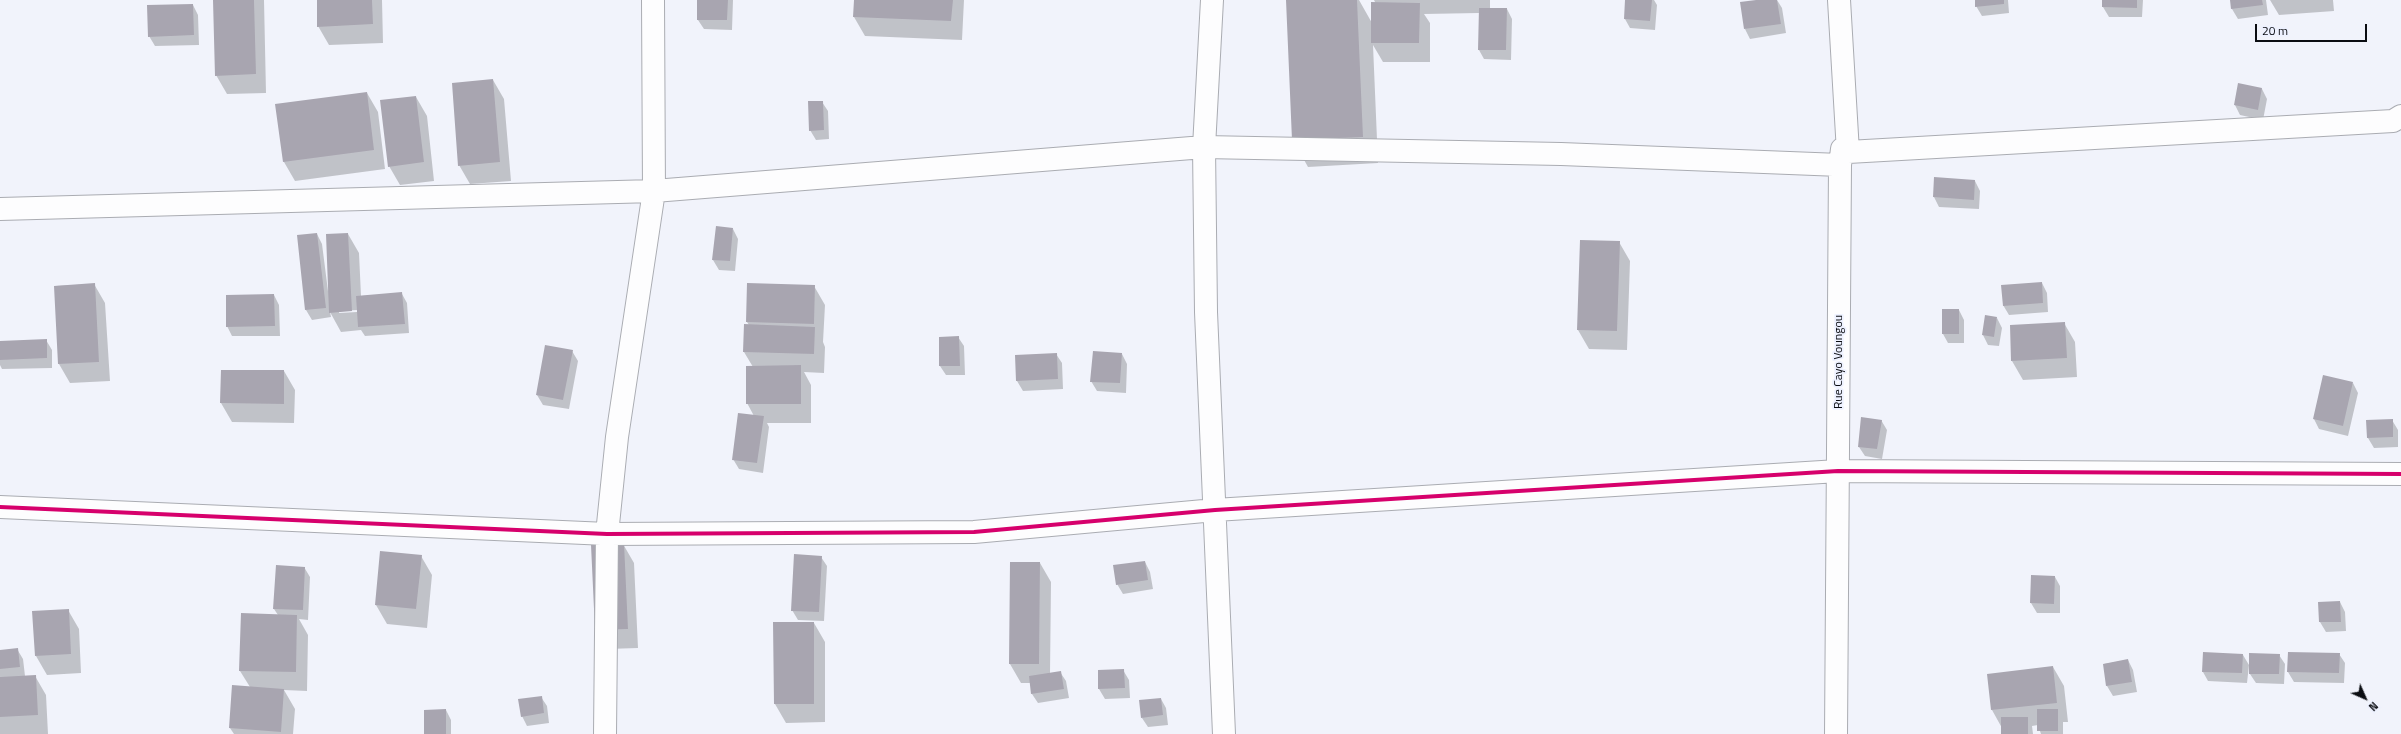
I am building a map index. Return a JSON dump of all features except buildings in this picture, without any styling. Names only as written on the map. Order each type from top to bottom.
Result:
[{"type":"street","points":[[605,734],[607,534],[617,437],[654,191],[653,0]]},
{"type":"street","points":[[1212,0],[1204,147],[1206,312],[1224,734]]},
{"type":"street","name":"Rue Cayo Voungou","points":[[1836,734],[1838,471],[1844,158],[1839,0]]},
{"type":"street","points":[[0,209],[654,191],[1204,147],[1844,158],[2393,121],[2401,116]]},
{"type":"street","points":[[0,507],[607,534],[974,532],[1215,510],[1838,471],[2401,474]]},
{"type":"cycle path","points":[[0,507],[607,534],[974,532],[1215,510],[1838,471],[2401,474]]}]
